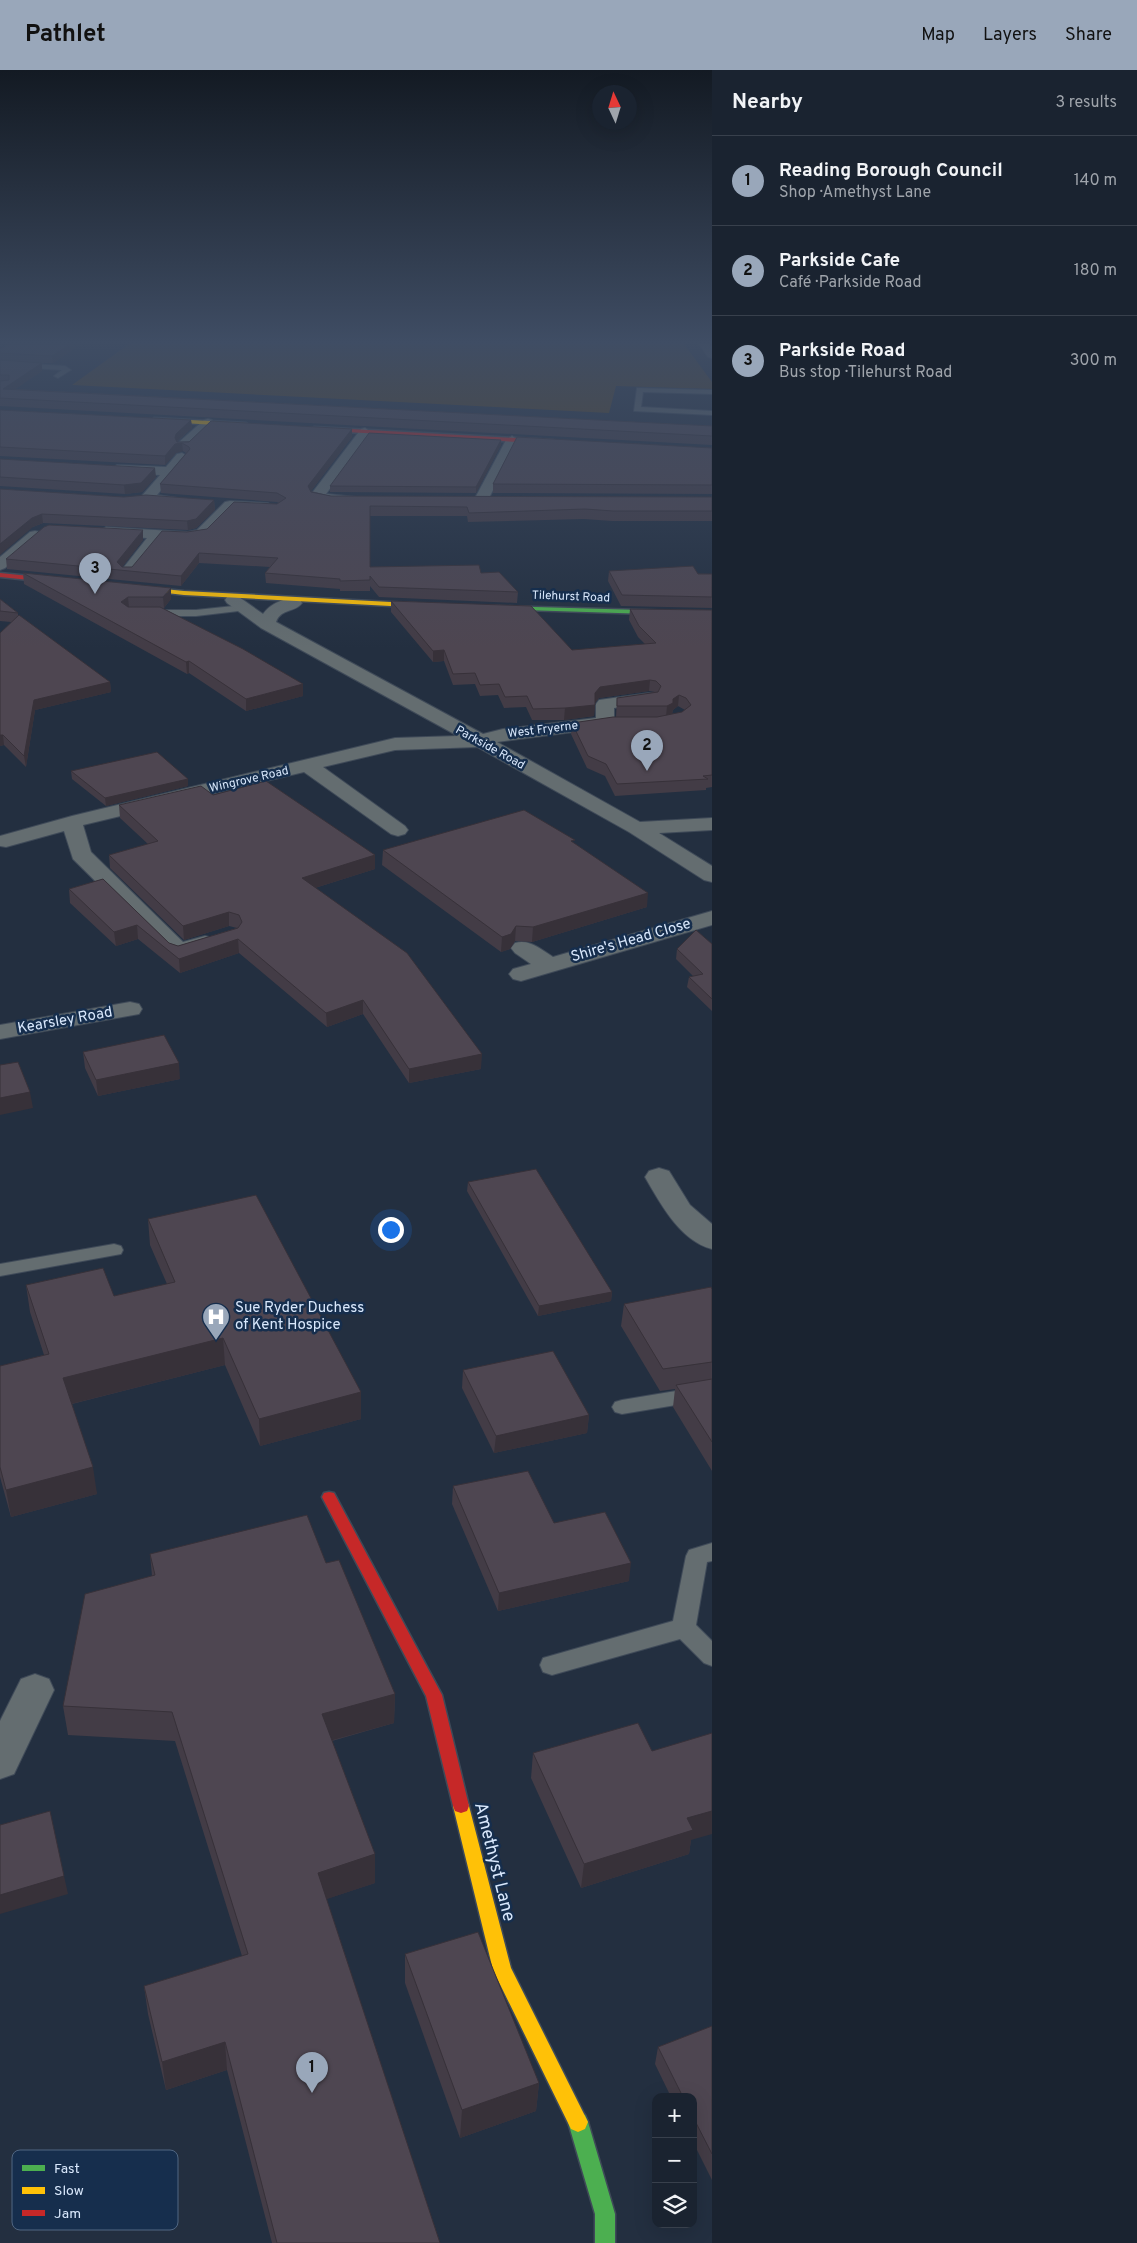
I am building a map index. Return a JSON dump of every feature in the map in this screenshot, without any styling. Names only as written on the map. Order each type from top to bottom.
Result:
[{"type":"street","points":[[188,445],[168,472],[140,498],[192,503]]},
{"type":"street","points":[[355,445],[317,496],[331,500],[368,500]]},
{"type":"street","points":[[481,500],[509,445]]},
{"type":"street","points":[[106,468],[168,472]]},
{"type":"street","points":[[462,500],[500,500]]},
{"type":"street","points":[[211,504],[277,508]]},
{"type":"street","points":[[93,530],[188,536],[202,534],[230,505]]},
{"type":"street","points":[[0,565],[39,532],[48,528]]},
{"type":"street","points":[[128,572],[158,534]]},
{"type":"street","points":[[127,548],[145,549]]},
{"type":"street","points":[[0,576],[69,582]]},
{"type":"street","points":[[118,586],[184,593],[438,606]]},
{"type":"street","points":[[184,593],[238,604],[370,604]]},
{"type":"street","points":[[267,624],[269,616],[273,611],[294,603]]},
{"type":"street","name":"Parkside Road","points":[[238,604],[267,624],[365,676],[479,742],[636,828],[712,875]]},
{"type":"street","name":"Tilehurst Road","points":[[486,608],[712,614]]},
{"type":"street","name":"West Fryerne","points":[[479,742],[503,735],[610,723],[606,704],[649,698]]},
{"type":"street","name":"Wingrove Road","points":[[4,842],[72,822],[395,744],[479,742]]},
{"type":"street","name":"Wingrove Road","points":[[308,766],[398,830]]},
{"type":"street","points":[[72,822],[81,854],[179,951],[222,938]]},
{"type":"street","points":[[636,828],[712,824]]},
{"type":"street","name":"Shire's Head Close","points":[[521,974],[712,918]]},
{"type":"street","points":[[523,948],[549,965]]},
{"type":"street","name":"Kearsley Road","points":[[0,1032],[130,1009]]},
{"type":"street","points":[[659,1177],[679,1211],[712,1240]]},
{"type":"street","name":"Amethyst Lane","points":[[329,1497],[434,1695],[502,1970],[576,2116],[605,2214],[605,2243]]},
{"type":"street","points":[[0,1762],[35,1690]]},
{"type":"lane","points":[[139,613],[196,613],[238,604]]},
{"type":"lane","points":[[0,1270],[114,1250]]},
{"type":"lane","points":[[622,1407],[712,1392]]},
{"type":"lane","points":[[684,1628],[697,1556],[712,1552]]},
{"type":"lane","points":[[684,1628],[712,1656]]},
{"type":"lane","points":[[552,1665],[684,1628]]},
{"type":"building","points":[[0,445],[174,445],[165,456],[0,447]]},
{"type":"building","points":[[186,445],[339,445],[308,486],[311,492],[331,496],[712,497],[712,511],[613,511],[585,509],[469,513],[467,507],[370,506],[370,567],[479,565],[481,573],[499,572],[518,592],[379,587],[370,576],[370,580],[340,581],[340,579],[265,573],[278,558],[199,553],[181,576],[6,559],[44,527],[49,525],[143,530],[117,562],[122,567],[132,567],[162,531],[187,532],[207,529],[234,502],[277,504],[286,498],[277,493],[160,484],[190,449]]},
{"type":"building","points":[[360,445],[498,445],[476,487],[330,486]]},
{"type":"building","points":[[513,445],[666,445],[712,448],[712,485],[493,484]]},
{"type":"building","points":[[0,459],[155,468],[141,483],[124,485],[0,477]]},
{"type":"building","points":[[0,489],[124,497],[146,495],[214,500],[196,519],[187,521],[42,514],[32,518],[0,544]]},
{"type":"building","points":[[693,566],[698,574],[712,574],[712,597],[622,595],[609,571]]},
{"type":"building","points":[[23,573],[171,588],[163,597],[128,597],[121,602],[128,607],[160,607],[243,649],[303,684],[246,699],[189,661],[186,662]]},
{"type":"building","points":[[0,599],[18,613],[0,611]]},
{"type":"building","points":[[391,601],[531,606],[572,650],[656,643],[639,626],[630,609],[712,610],[712,775],[703,776],[708,779],[617,784],[606,764],[588,756],[572,723],[613,717],[657,717],[682,712],[691,705],[686,698],[679,695],[673,699],[673,703],[667,706],[617,706],[617,698],[658,692],[661,686],[656,681],[650,680],[600,687],[595,693],[595,705],[533,709],[527,696],[505,697],[499,684],[480,685],[475,673],[453,674],[444,650],[433,651]]},
{"type":"building","points":[[19,615],[110,682],[34,700],[24,756],[3,735],[0,735],[0,633]]},
{"type":"building","points":[[157,752],[188,779],[105,798],[71,771]]},
{"type":"building","points":[[266,781],[375,855],[302,878],[407,953],[482,1054],[409,1069],[363,1000],[326,1013],[238,939],[179,959],[137,925],[114,932],[69,889],[103,879],[169,943],[178,946],[238,928],[242,922],[239,915],[229,912],[183,926],[109,855],[158,841],[119,805],[201,786],[213,795]]},
{"type":"building","points":[[524,810],[575,840],[571,841],[648,893],[533,927],[516,926],[511,934],[502,937],[383,850]]},
{"type":"building","points":[[696,930],[712,944],[712,999],[689,977],[703,974],[677,949]]},
{"type":"building","points":[[164,1035],[179,1063],[96,1080],[83,1052]]},
{"type":"building","points":[[18,1062],[30,1092],[0,1098],[0,1065]]},
{"type":"building","points":[[536,1169],[612,1292],[539,1306],[468,1182]]},
{"type":"building","points":[[256,1195],[361,1392],[259,1419],[223,1338],[63,1378],[93,1467],[6,1490],[0,1467],[0,1366],[49,1354],[26,1285],[103,1268],[114,1296],[175,1282],[148,1219]]},
{"type":"building","points":[[711,1287],[712,1362],[663,1369],[624,1304]]},
{"type":"building","points":[[553,1351],[589,1415],[496,1436],[463,1370]]},
{"type":"building","points":[[712,1379],[712,1442],[676,1385]]},
{"type":"building","points":[[528,1471],[554,1523],[605,1512],[631,1563],[499,1593],[453,1486]]},
{"type":"building","points":[[307,1515],[326,1563],[339,1560],[395,1694],[322,1714],[375,1854],[318,1873],[440,2243],[277,2243],[225,2042],[162,2062],[144,1986],[248,1954],[172,1712],[63,1706],[85,1594],[155,1575],[150,1554]]},
{"type":"building","points":[[638,1723],[652,1751],[712,1733],[712,1811],[687,1818],[693,1830],[584,1864],[533,1753]]},
{"type":"building","points":[[50,1811],[64,1876],[0,1895],[0,1825]]},
{"type":"building","points":[[478,1932],[539,2083],[462,2110],[405,1954]]},
{"type":"building","points":[[712,2026],[712,2154],[697,2125],[697,2093],[681,2093],[658,2047]]},
{"type":"traffic: fast","points":[[496,608],[712,614]]},
{"type":"traffic: fast","points":[[578,2122],[605,2214],[605,2243]]},
{"type":"traffic: slow","points":[[134,588],[184,593],[428,606]]},
{"type":"traffic: slow","points":[[461,1806],[502,1970],[578,2122]]},
{"type":"traffic: jam","points":[[0,575],[59,581]]},
{"type":"traffic: jam","points":[[329,1497],[434,1695],[461,1806]]},
{"type":"place","name":"Parkside Road","points":[[95,594]]},
{"type":"place","name":"Parkside Cafe","points":[[647,771]]},
{"type":"place","name":"Sue Ryder Duchess of Kent Hospice","points":[[216,1341]]},
{"type":"place","name":"Reading Borough Council","points":[[312,2093]]}]
